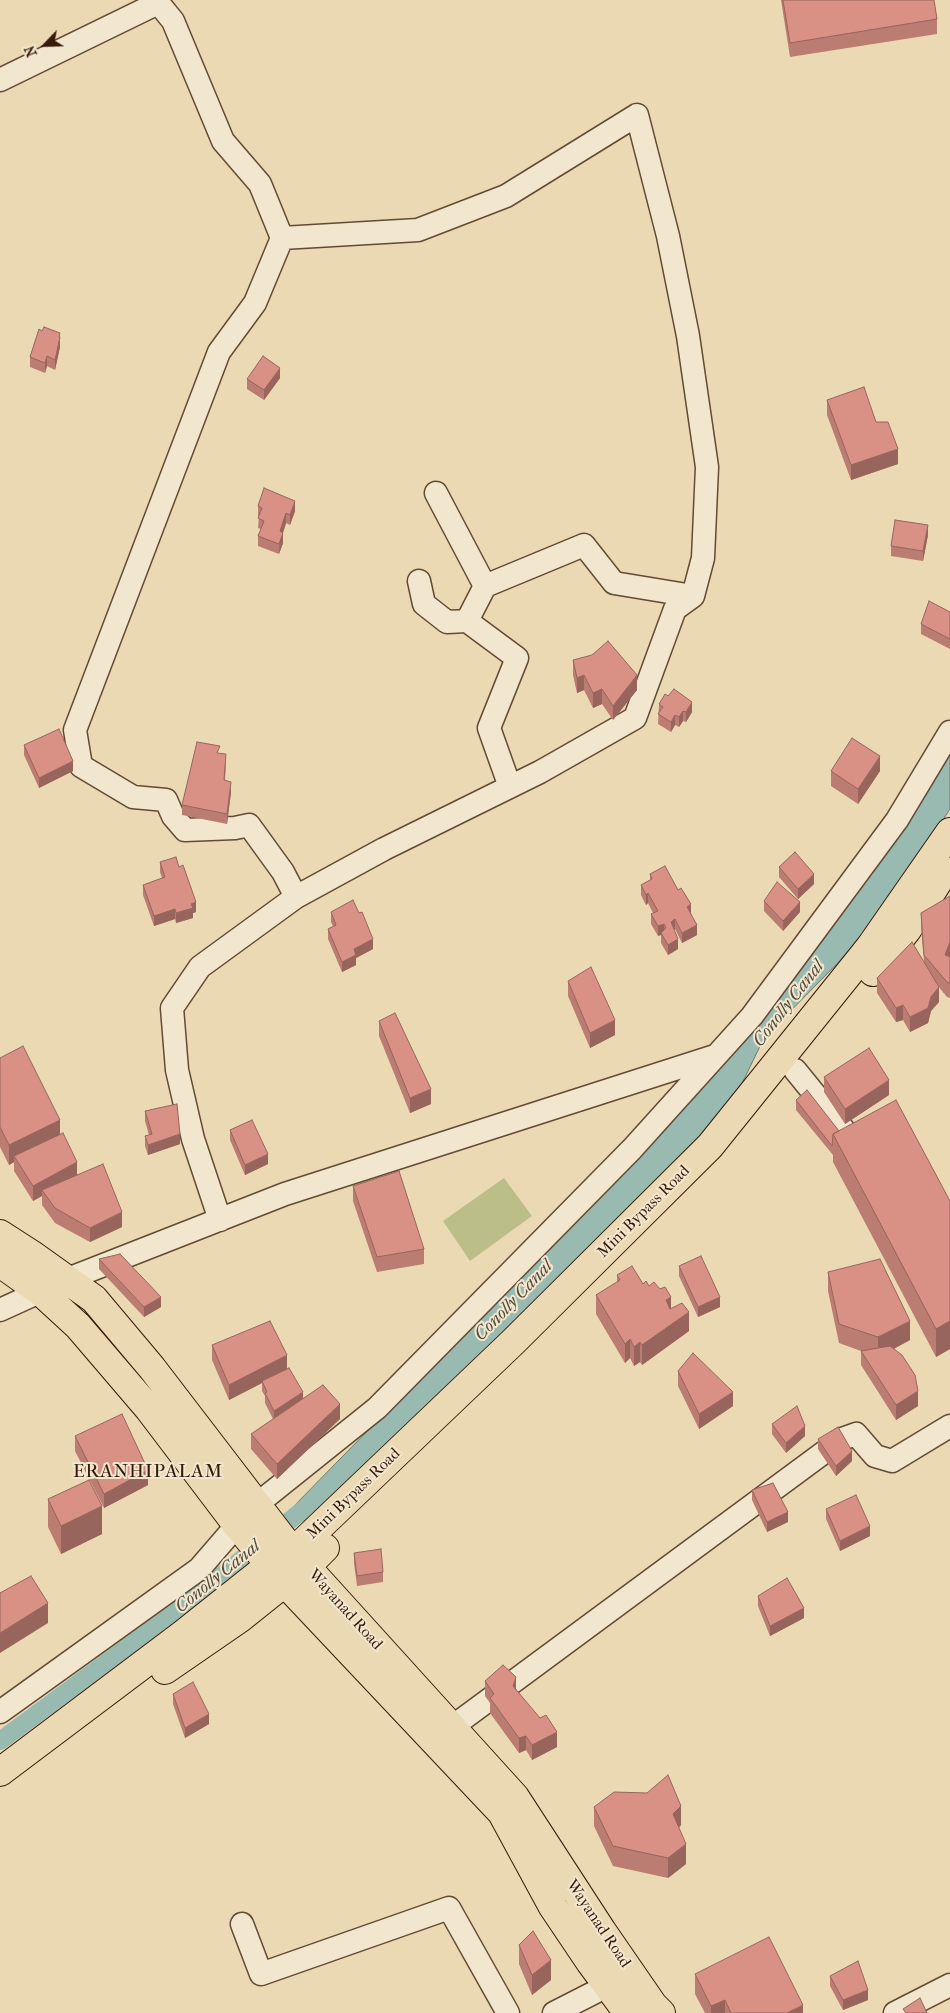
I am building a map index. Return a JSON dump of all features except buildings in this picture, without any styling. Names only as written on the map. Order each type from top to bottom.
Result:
[{"type":"main road","name":"Mini Bypass Road","points":[[288,1566],[710,1146],[870,946],[950,832]]},
{"type":"main road","name":"Mini Bypass Road","points":[[288,1566],[314,1559],[775,1096],[907,930],[950,863]]},
{"type":"main road","name":"Wayanad Road","points":[[0,1234],[68,1279],[94,1299],[152,1368],[256,1505],[288,1566],[502,1813],[552,1907],[628,2013]]},
{"type":"main road","name":"Wayanad Road","points":[[0,1262],[40,1292],[78,1326],[149,1409],[237,1525],[288,1566],[452,1727],[515,1796],[602,1931],[661,2013]]},
{"type":"main road","points":[[0,1794],[165,1670],[239,1619],[288,1566]]},
{"type":"main road","points":[[0,1772],[182,1635],[288,1566]]},
{"type":"street","points":[[0,80],[157,1],[173,21],[223,141],[260,184],[282,238],[254,303],[219,352],[75,730],[80,766],[133,797],[166,800],[172,816],[185,830],[235,828],[249,825],[283,872],[296,897]]},
{"type":"street","points":[[220,1220],[193,1139],[178,1070],[172,1008],[200,967],[296,897],[384,849],[540,772],[635,718],[675,609],[693,596],[702,558],[707,467],[688,336],[668,236],[637,115],[506,196],[418,230],[282,238]]},
{"type":"street","points":[[436,493],[485,586]]},
{"type":"street","points":[[467,621],[485,586],[584,545],[614,583],[693,596]]},
{"type":"street","points":[[419,582],[424,604],[447,622],[467,621],[517,658],[490,728],[510,787]]},
{"type":"street","points":[[256,1505],[377,1408],[625,1156],[752,1016],[897,820],[950,732]]},
{"type":"street","points":[[0,1310],[68,1279],[294,1191],[716,1056]]},
{"type":"street","points":[[795,1070],[861,1151],[878,1143]]},
{"type":"street","points":[[452,1727],[842,1439],[856,1434],[875,1456],[892,1461],[950,1426]]},
{"type":"street","points":[[0,1712],[199,1569],[237,1525]]},
{"type":"street","points":[[242,1924],[261,1974],[449,1908],[508,2013]]},
{"type":"street","points":[[896,2013],[950,1985]]},
{"type":"street","points":[[554,2013],[607,1986]]},
{"type":"green space","points":[[504,1178],[532,1216],[470,1261],[443,1221]]},
{"type":"water","points":[[950,754],[950,809],[876,924],[764,1038],[733,1102],[313,1530],[292,1508],[533,1262],[918,807]]},
{"type":"waterway","name":"Conolly Canal","points":[[0,1741],[195,1597],[315,1500]]},
{"type":"district","name":"ERANHIPALAM","points":[[148,1472]]}]
